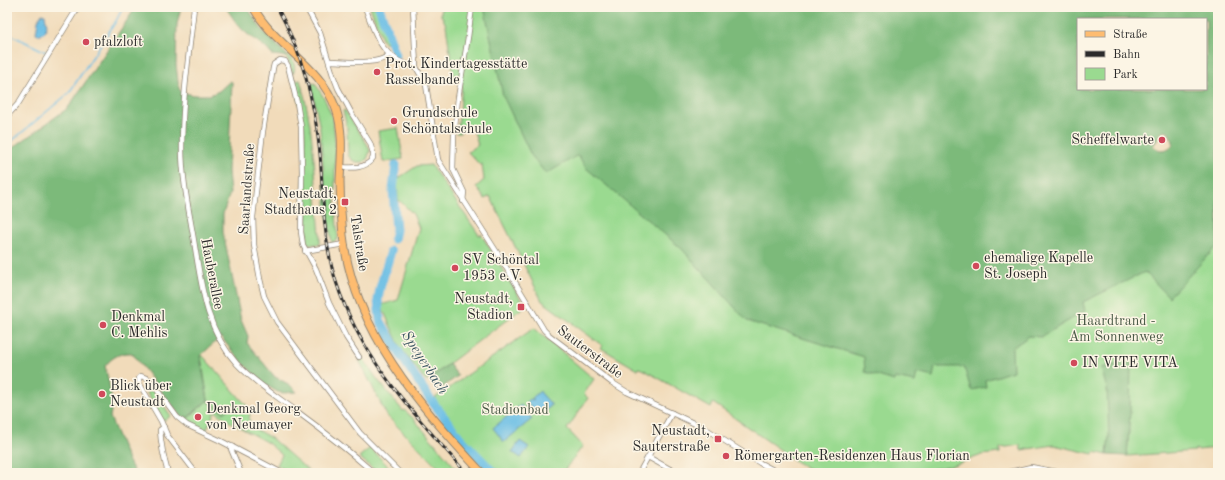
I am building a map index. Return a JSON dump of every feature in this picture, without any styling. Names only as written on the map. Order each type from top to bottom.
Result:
[{"type":"main road","name":"Talstraße","points":[[254,7],[269,30],[315,74],[328,92],[336,108],[341,130],[342,145],[340,201],[344,244],[348,267],[364,313],[382,348],[423,405],[443,430],[482,473]]},
{"type":"street","points":[[7,116],[18,104],[78,7]]},
{"type":"street","name":"Hauberallee","points":[[194,7],[185,79],[182,149],[184,172],[201,285],[212,325],[217,336],[229,354],[244,371],[325,431],[374,473]]},
{"type":"street","points":[[306,7],[320,33],[332,75],[346,104],[370,143],[373,152],[373,158],[366,165],[352,168],[341,167]]},
{"type":"street","points":[[365,7],[377,38],[389,55],[400,62],[416,67],[413,7]]},
{"type":"street","points":[[463,201],[464,192],[453,169],[454,135],[472,7]]},
{"type":"street","points":[[328,61],[376,61],[386,59],[389,55]]},
{"type":"street","name":"Saarlandstraße","points":[[359,357],[329,303],[316,270],[303,245],[301,232],[301,127],[288,66],[285,61],[280,60],[274,64],[273,68],[263,131],[254,208],[254,245],[262,288],[271,312],[285,333],[360,433],[400,473]]},
{"type":"street","name":"Sauterstraße","points":[[416,67],[426,84],[438,160],[544,330],[616,385],[635,396],[706,429],[760,463],[779,473]]},
{"type":"street","points":[[305,251],[344,244]]},
{"type":"street","points":[[196,473],[172,442],[139,383],[138,380],[140,377],[142,376],[149,379],[181,421],[282,473]]},
{"type":"street","points":[[639,473],[672,413]]},
{"type":"street","points":[[164,427],[160,430],[160,437],[163,457],[168,473]]},
{"type":"street","points":[[232,446],[231,449],[241,473]]},
{"type":"street","points":[[648,457],[677,473]]},
{"type":"street","points":[[1005,473],[1031,467],[1062,473]]},
{"type":"green space","points":[[136,7],[181,7],[177,24],[176,65],[179,89],[182,92],[193,95],[210,95],[219,91],[230,81],[232,82],[228,171],[230,193],[223,214],[223,232],[241,320],[248,336],[247,343],[275,377],[290,385],[297,392],[280,393],[271,388],[247,368],[221,337],[200,356],[208,400],[185,420],[180,416],[132,353],[120,354],[105,366],[111,398],[110,417],[135,473],[7,473],[7,152],[68,108]]},
{"type":"green space","points":[[225,7],[247,7],[262,30],[287,55],[286,57],[272,55],[263,45],[242,29]]},
{"type":"green space","points":[[370,7],[378,7],[389,41],[384,43]]},
{"type":"green space","name":"Haardtrand - Am Sonnenweg","points":[[441,7],[618,7],[713,177],[1218,147],[1218,448],[1127,456],[1129,430],[1109,440],[1107,455],[1094,452],[1093,454],[1054,445],[1021,450],[1020,445],[1000,448],[1000,453],[982,455],[954,465],[914,473],[818,473],[781,454],[782,451],[713,403],[711,408],[646,371],[639,368],[638,370],[601,348],[603,346],[542,301],[490,196],[485,199],[476,187],[484,180],[482,164],[480,165],[468,152],[478,145],[473,128],[456,133],[460,113],[462,80],[454,81],[446,25],[441,16]]},
{"type":"green space","points":[[484,7],[1218,7],[1218,245],[1169,297],[1145,272],[1083,302],[1085,311],[1041,337],[1029,336],[1012,348],[1013,371],[985,380],[986,387],[971,390],[964,367],[935,367],[933,377],[917,373],[915,382],[895,378],[894,381],[865,372],[864,357],[747,321],[682,249],[586,168],[578,155],[546,174],[531,155],[503,96]],"holes":[[[1164,131],[1168,132],[1173,141],[1173,145],[1165,150],[1161,150],[1153,146],[1160,134]]]},
{"type":"green space","points":[[287,55],[294,63],[295,68],[293,74],[286,57]]},
{"type":"green space","points":[[300,80],[312,138],[320,244],[309,244],[304,239],[307,239],[307,211],[303,211],[305,153],[304,128],[295,81]]},
{"type":"green space","points":[[315,83],[325,100],[333,119],[335,142],[335,202],[338,239],[332,243],[327,215],[320,129],[311,84]]},
{"type":"green space","points":[[345,110],[370,151],[367,159],[363,162],[352,160],[348,155],[347,127],[343,111]]},
{"type":"green space","points":[[398,128],[403,159],[383,162],[378,131]]},
{"type":"green space","name":"SV Schöntal 1953 e.V.","points":[[431,165],[479,235],[481,234],[525,306],[426,381],[400,347],[381,305],[398,300],[419,228],[413,214],[400,201],[398,201],[397,179],[417,166]]},
{"type":"green space","name":"Stadionbad","points":[[534,328],[594,379],[584,394],[588,398],[567,429],[583,446],[562,473],[497,473],[459,433],[432,400]]},
{"type":"green space","points":[[202,355],[247,406],[250,414],[249,420],[255,429],[271,438],[311,473],[290,473],[277,465],[282,455],[268,443],[230,422],[215,411],[206,431],[185,421],[207,401],[224,413],[233,405],[224,412],[208,400]]},
{"type":"green space","points":[[363,358],[377,379],[403,411],[404,410],[413,418],[460,473],[444,473],[387,416],[359,360]]},
{"type":"green space","points":[[1131,363],[1127,456],[1107,455],[1109,436],[1107,389],[1101,368]]},
{"type":"green space","points":[[449,364],[458,376],[439,390],[431,378]]},
{"type":"green space","points":[[152,389],[171,416],[163,421],[147,393]]},
{"type":"green space","points":[[370,448],[395,473],[378,473],[359,457]]},
{"type":"water","points":[[42,14],[45,15],[47,25],[45,32],[39,35],[36,33],[38,20]]},
{"type":"water","points":[[540,391],[551,406],[543,412],[540,410],[535,413],[530,408],[532,406],[527,402],[530,399],[534,400],[532,398]]},
{"type":"water","points":[[521,405],[532,419],[504,442],[493,428]]},
{"type":"water","points":[[520,441],[529,447],[521,458],[512,452]]},
{"type":"waterway","points":[[7,145],[69,93],[116,21],[123,7]]},
{"type":"waterway","name":"Speyerbach","points":[[379,7],[396,55]]},
{"type":"waterway","points":[[7,33],[46,52]]},
{"type":"waterway","name":"Speyerbach","points":[[394,239],[396,230],[393,190],[396,165]]},
{"type":"waterway","name":"Speyerbach","points":[[391,251],[378,300],[380,320],[396,348],[430,399],[461,439],[494,473]]},
{"type":"railway","points":[[277,7],[294,42],[311,97],[318,135],[329,254],[342,299],[370,354],[387,378],[405,402],[466,473]]},
{"type":"place","name":"pfalzloft","points":[[86,42]]},
{"type":"place","name":"Prot. Kindertagesstätte Rasselbande","points":[[377,72]]},
{"type":"place","name":"Grundschule Schöntalschule","points":[[394,121]]},
{"type":"place","name":"Scheffelwarte","points":[[1162,140]]},
{"type":"place","name":"Neustadt, Stadthaus 2","points":[[345,202]]},
{"type":"place","name":"ehemalige Kapelle St. Joseph","points":[[976,266]]},
{"type":"place","name":"SV Schöntal 1953 e.V.","points":[[455,268]]},
{"type":"place","name":"Neustadt, Stadion","points":[[521,307]]},
{"type":"place","name":"Denkmal C. Mehlis","points":[[103,325]]},
{"type":"place","name":"IN VITE VITA","points":[[1074,363]]},
{"type":"place","name":"Blick über Neustadt","points":[[102,394]]},
{"type":"place","name":"Denkmal Georg von Neumayer","points":[[198,417]]},
{"type":"place","name":"Neustadt, Sauterstraße","points":[[718,439]]},
{"type":"place","name":"Römergarten-Residenzen Haus Florian","points":[[726,456]]}]
